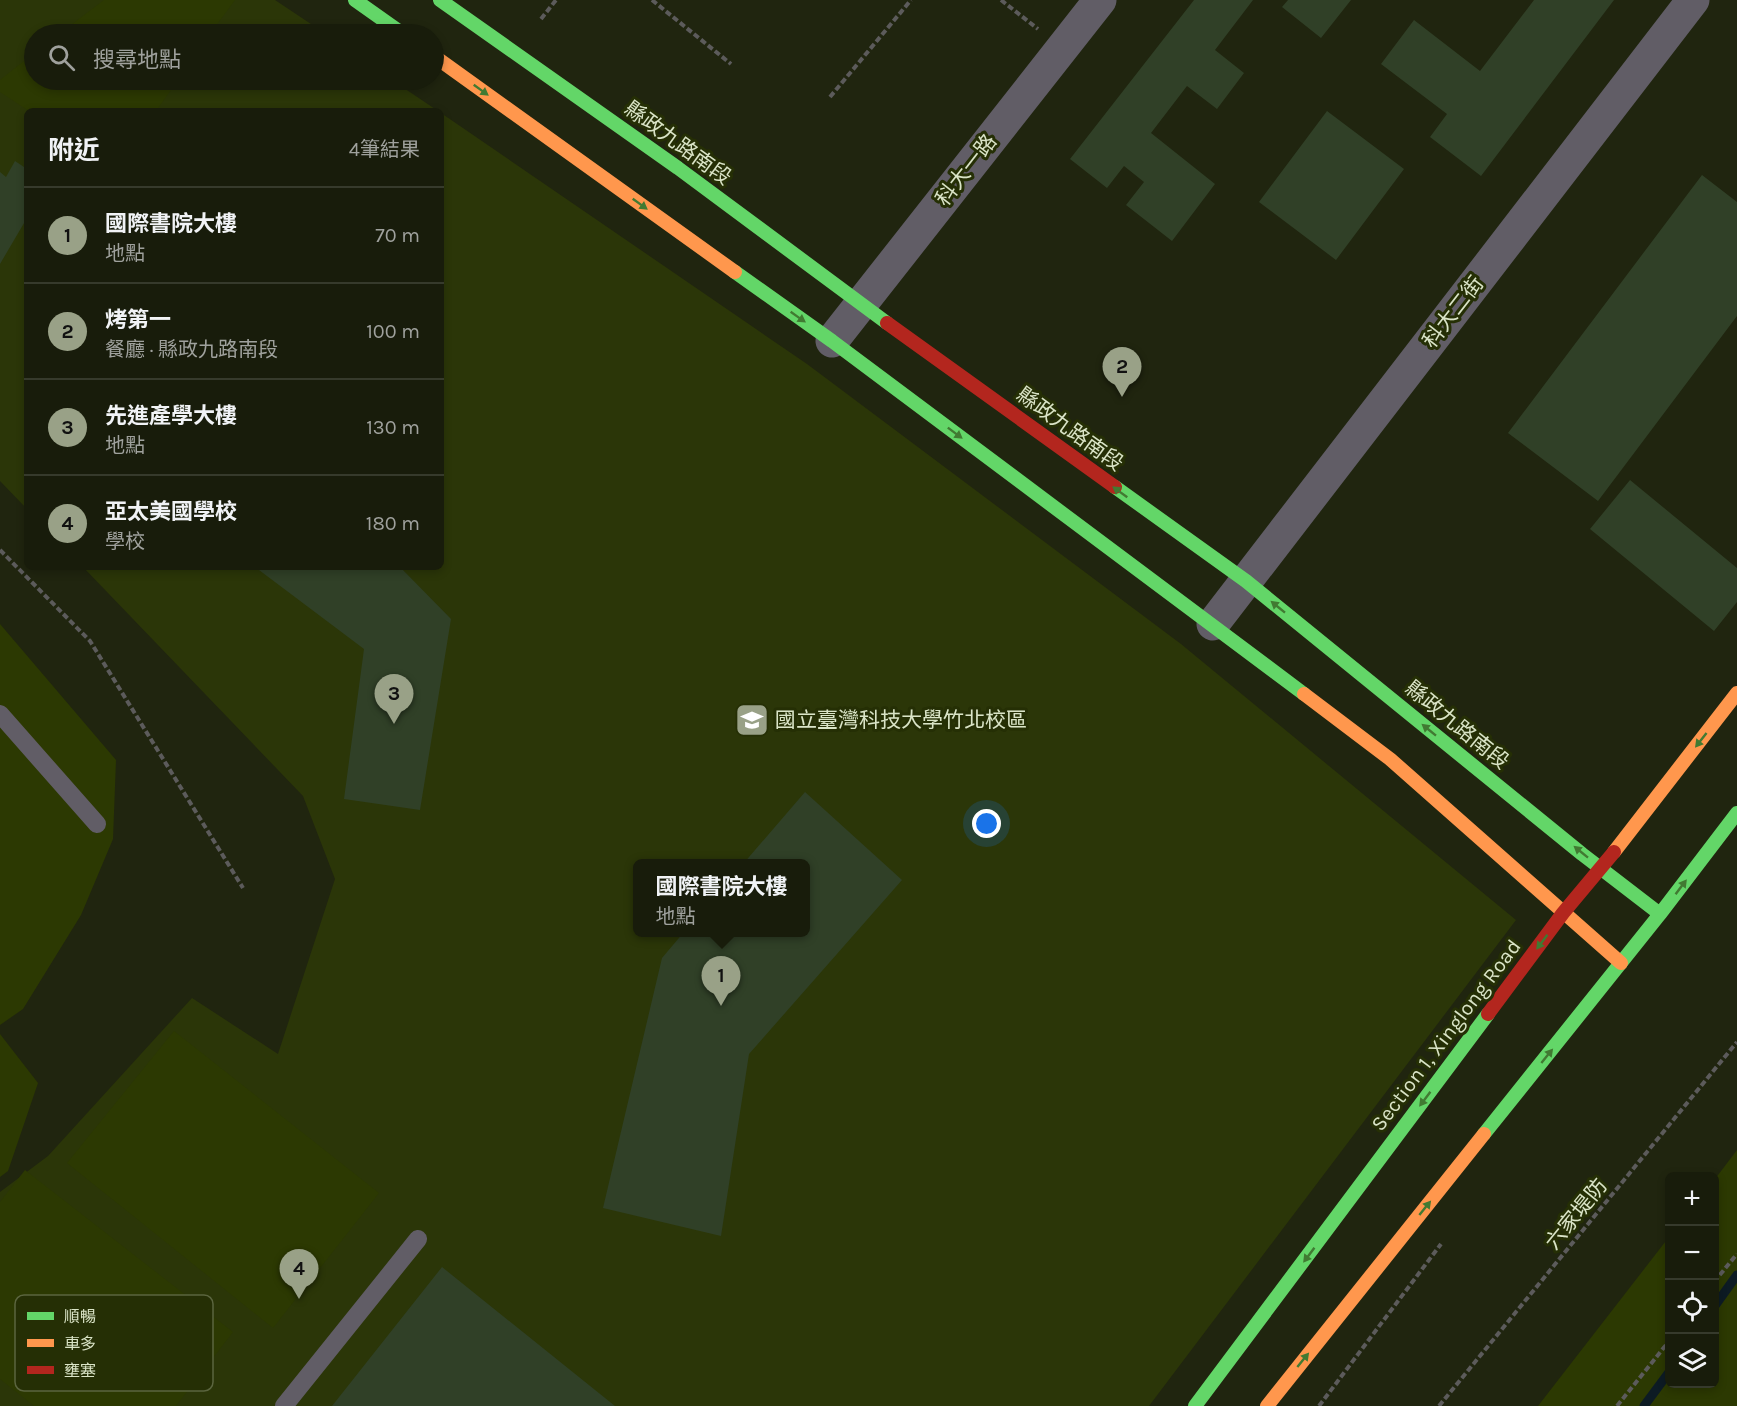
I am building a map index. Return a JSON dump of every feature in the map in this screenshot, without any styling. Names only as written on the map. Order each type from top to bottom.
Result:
[{"type":"street","points":[[355,0],[389,24]]},
{"type":"street","name":"縣政九路南段","points":[[440,0],[678,168],[860,304],[1246,581],[1660,914]]},
{"type":"street","name":"科大一路","points":[[832,341],[1100,0]]},
{"type":"street","name":"科大二街","points":[[1213,624],[1693,0]]},
{"type":"street","points":[[444,63],[832,341],[1213,624],[1390,759],[1621,963]]},
{"type":"street","name":"Section 1, Xinglong Road","points":[[1195,1406],[1563,913],[1601,868],[1737,693]]},
{"type":"street","points":[[1267,1406],[1660,914],[1737,813]]},
{"type":"lane","points":[[0,714],[97,824]]},
{"type":"lane","points":[[284,1406],[418,1239]]},
{"type":"path","points":[[541,20],[556,0]]},
{"type":"path","points":[[652,0],[731,64]]},
{"type":"path","points":[[830,97],[911,0]]},
{"type":"path","points":[[1001,0],[1063,47]]},
{"type":"path","points":[[0,550],[90,641],[243,888]]},
{"type":"path","name":"六家堤防","points":[[1439,1406],[1737,1042]]},
{"type":"path","points":[[1716,1280],[1737,1254]]},
{"type":"path","points":[[1617,1406],[1665,1346]]},
{"type":"shaded area","points":[[0,0],[275,0],[311,24],[24,24],[24,90],[407,90],[434,108],[24,108],[24,506],[0,481]]},
{"type":"shaded area","points":[[104,0],[235,0],[217,24],[72,24]]},
{"type":"shaded area","points":[[24,61],[24,90],[171,90],[158,108],[24,108],[0,92],[0,80]]},
{"type":"shaded area","name":"國立臺灣科技大學竹北校區","points":[[444,115],[807,364],[1181,644],[1516,920],[1149,1406],[0,1406],[0,1192],[48,1156],[192,998],[278,1054],[335,879],[303,796],[86,570],[444,570]]},
{"type":"shaded area","points":[[0,624],[116,760],[113,839],[81,915],[23,1009],[0,1025]]},
{"type":"shaded area","points":[[174,1031],[379,1193],[273,1328],[67,1163]]},
{"type":"shaded area","points":[[0,1034],[38,1083],[8,1171],[0,1177]]},
{"type":"shaded area","points":[[1737,1150],[1737,1406],[1538,1406],[1665,1242],[1665,1388],[1719,1388],[1719,1174]]},
{"type":"shaded area","points":[[25,1170],[185,1295],[15,1295],[15,1391],[0,1379],[0,1202]]},
{"type":"shaded area","points":[[213,1316],[233,1332],[213,1358]]},
{"type":"shaded area","points":[[15,1391],[188,1391],[176,1406],[34,1406]]},
{"type":"building","points":[[1194,0],[1253,0],[1215,50],[1244,73],[1217,109],[1187,86],[1151,133],[1215,184],[1172,241],[1126,205],[1144,182],[1124,166],[1107,188],[1070,159]]},
{"type":"building","points":[[1288,0],[1351,0],[1321,38],[1282,7]]},
{"type":"building","points":[[1534,0],[1614,0],[1481,176],[1430,137],[1447,114],[1381,64],[1414,20],[1480,71]]},
{"type":"building","points":[[1327,111],[1404,169],[1336,260],[1259,202]]},
{"type":"building","points":[[15,161],[24,167],[24,223],[0,264],[0,172],[6,177]]},
{"type":"building","points":[[1702,175],[1737,202],[1737,316],[1598,501],[1508,433]]},
{"type":"building","points":[[1630,480],[1737,568],[1737,602],[1714,631],[1590,529]]},
{"type":"building","points":[[259,570],[403,570],[451,619],[420,810],[344,799],[364,649]]},
{"type":"building","points":[[805,792],[902,880],[749,1054],[721,1236],[603,1208],[662,958],[680,937],[810,937],[810,859],[747,859]]},
{"type":"building","points":[[442,1267],[615,1406],[332,1406]]},
{"type":"waterway","points":[[1719,1300],[1737,1275]]},
{"type":"waterway","points":[[1644,1406],[1665,1378]]},
{"type":"traffic: fast","points":[[355,0],[389,24]]},
{"type":"traffic: fast","points":[[440,0],[678,168],[887,323]]},
{"type":"traffic: fast","points":[[735,272],[832,341],[1304,694]]},
{"type":"traffic: fast","points":[[1115,487],[1246,581],[1582,854],[1660,914]]},
{"type":"traffic: fast","points":[[1484,1134],[1660,914],[1737,813]]},
{"type":"traffic: fast","points":[[1195,1406],[1488,1014]]},
{"type":"traffic: slow","points":[[444,63],[735,272]]},
{"type":"traffic: slow","points":[[1614,852],[1737,693]]},
{"type":"traffic: slow","points":[[1304,694],[1390,759],[1621,963]]},
{"type":"traffic: slow","points":[[1267,1406],[1484,1134]]},
{"type":"traffic: jam","points":[[887,323],[1115,487]]},
{"type":"traffic: jam","points":[[1488,1014],[1563,913],[1614,852]]},
{"type":"place","name":"烤第一","points":[[1122,397]]},
{"type":"place","name":"國立臺灣科技大學竹北校區","points":[[752,720]]},
{"type":"place","name":"先進產學大樓","points":[[394,724]]},
{"type":"place","name":"國際書院大樓","points":[[721,1006]]},
{"type":"place","name":"亞太美國學校","points":[[299,1299]]}]
